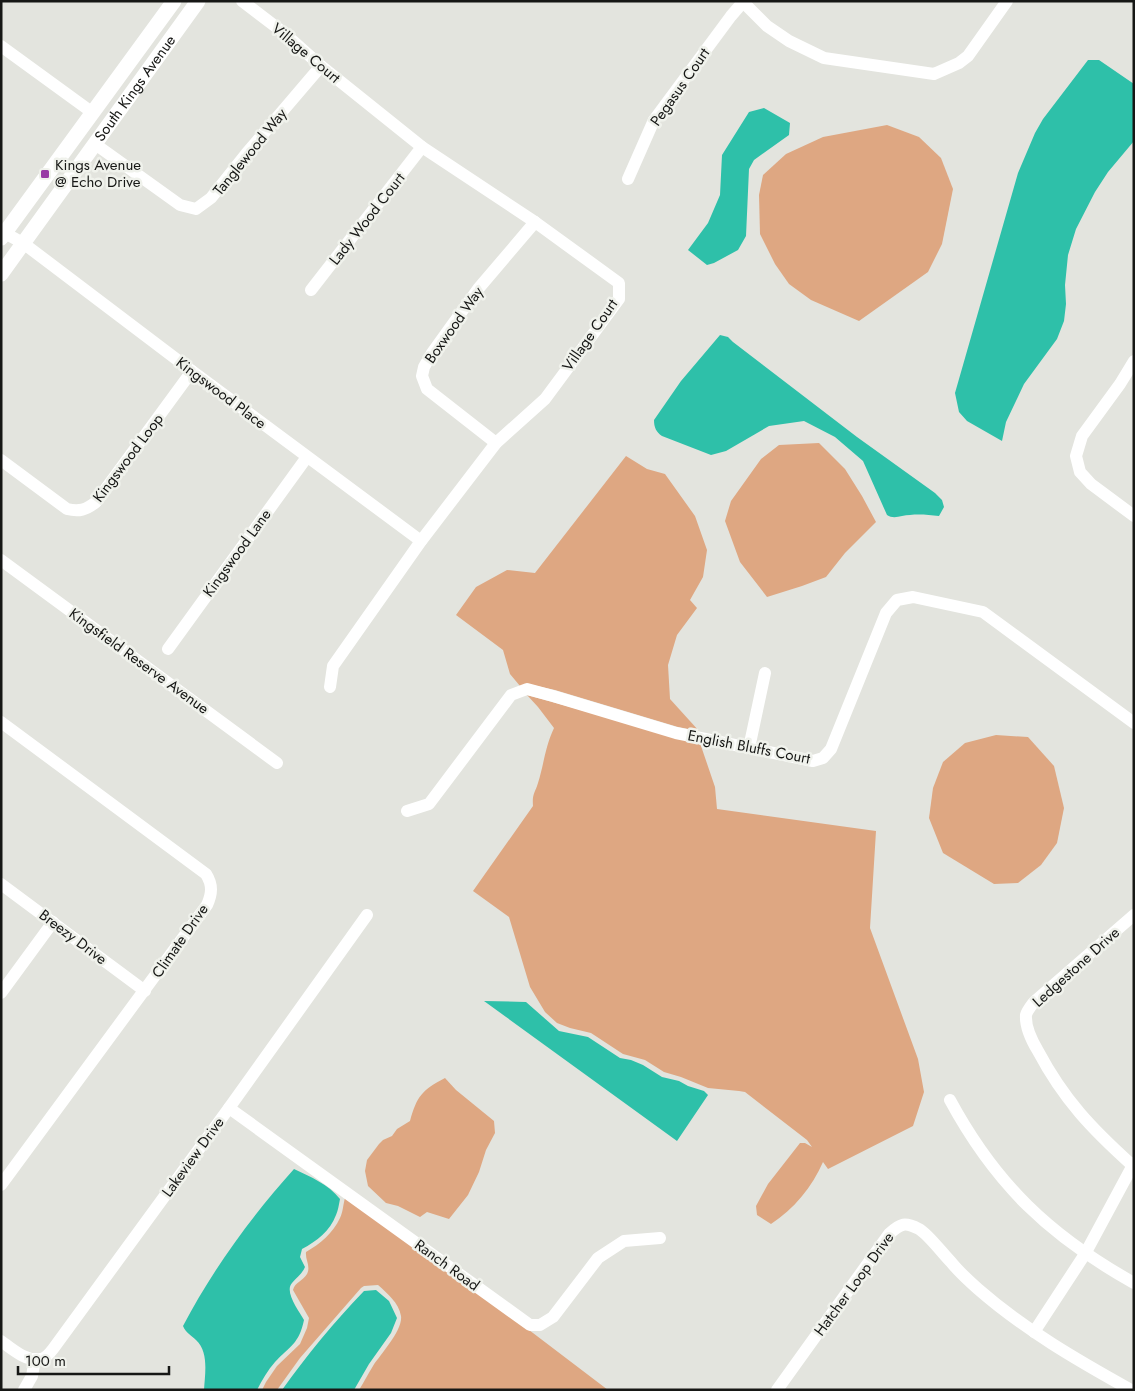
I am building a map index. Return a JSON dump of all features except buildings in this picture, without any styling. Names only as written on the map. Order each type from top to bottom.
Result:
[{"type":"main road","name":"South Kings Avenue","points":[[2,234],[174,1]]},
{"type":"main road","name":"South Kings Avenue","points":[[1,274],[198,1]]},
{"type":"street","name":"Village Court","points":[[242,1],[284,33],[321,66],[422,148],[535,222],[619,283],[619,299],[545,399],[496,443],[421,541],[333,666],[330,687]]},
{"type":"street","points":[[743,2],[767,26],[789,41],[824,58],[934,74],[959,63],[968,56],[1007,1]]},
{"type":"street","name":"Pegasus Court","points":[[628,180],[654,120],[743,2]]},
{"type":"street","points":[[1,46],[93,113]]},
{"type":"street","name":"Tanglewood Way","points":[[95,144],[180,205],[196,210],[212,198],[246,154],[321,66]]},
{"type":"street","name":"Lady Wood Court","points":[[311,290],[422,148]]},
{"type":"street","name":"Boxwood Way","points":[[496,443],[427,389],[422,376],[424,367],[432,353],[478,289],[535,222]]},
{"type":"street","name":"Kingswood Place","points":[[2,234],[24,243],[192,372],[421,541]]},
{"type":"street","points":[[1134,361],[1120,384],[1082,436],[1076,456],[1080,472],[1091,484],[1134,516]]},
{"type":"street","name":"Kingswood Loop","points":[[1,460],[66,508],[75,511],[90,508],[192,372]]},
{"type":"street","name":"Kingswood Lane","points":[[168,649],[307,457]]},
{"type":"street","name":"Kingsfield Reserve Avenue","points":[[1,560],[277,763]]},
{"type":"street","name":"English Bluffs Court","points":[[407,811],[429,804],[512,695],[527,689],[676,732],[812,761],[823,758],[831,750],[886,613],[897,600],[913,597],[983,612],[1134,723]]},
{"type":"street","points":[[749,748],[765,673]]},
{"type":"street","name":"Climate Drive","points":[[1,722],[206,874],[212,887],[207,905],[1,1185]]},
{"type":"street","name":"Breezy Drive","points":[[1,884],[145,991]]},
{"type":"street","name":"Lakeview Drive","points":[[35,1359],[41,1359],[53,1349],[367,915]]},
{"type":"street","name":"Ledgestone Drive","points":[[1085,1254],[1133,1164],[1098,1134],[1069,1101],[1055,1081],[1032,1040],[1026,1023],[1026,1013],[1034,1002],[1134,915]]},
{"type":"street","points":[[1,993],[53,922]]},
{"type":"street","points":[[950,1100],[975,1144],[1008,1186],[1030,1209],[1085,1254],[1134,1283]]},
{"type":"street","name":"Ranch Road","points":[[229,1108],[530,1325],[540,1325],[553,1316],[598,1258],[624,1241],[660,1238]]},
{"type":"street","name":"Hatcher Loop Drive","points":[[777,1390],[890,1234],[899,1225],[907,1224],[922,1230],[952,1264],[1004,1310],[1079,1362],[1131,1390]]},
{"type":"street","points":[[1034,1332],[1085,1254]]},
{"type":"street","points":[[1,1342],[21,1356],[35,1359],[32,1376],[24,1390]]},
{"type":"shaded area","points":[[1088,60],[1099,60],[1134,84],[1134,141],[1108,172],[1095,192],[1076,229],[1068,255],[1064,321],[1057,339],[1024,384],[1006,422],[1002,441],[967,421],[959,412],[955,393],[1018,173],[1043,119]]},
{"type":"shaded area","points":[[764,108],[790,123],[789,135],[754,160],[749,169],[746,236],[738,250],[707,265],[688,250],[708,223],[720,195],[722,155],[749,112]]},
{"type":"shaded area","points":[[887,125],[919,137],[941,158],[953,189],[942,244],[928,272],[859,321],[811,300],[789,284],[775,264],[760,234],[759,195],[763,175],[786,154],[823,137]]},
{"type":"shaded area","points":[[720,335],[728,337],[857,437],[935,493],[942,500],[944,507],[939,516],[907,515],[895,517],[887,515],[863,461],[835,437],[804,421],[769,426],[726,451],[711,455],[662,436],[654,425],[654,420],[681,381]]},
{"type":"shaded area","points":[[819,443],[845,469],[876,522],[845,553],[826,577],[767,597],[740,562],[725,521],[731,501],[761,459],[779,445]]},
{"type":"shaded area","points":[[626,456],[647,469],[665,474],[695,516],[707,550],[703,577],[690,600],[697,608],[677,635],[668,665],[670,699],[699,731],[678,727],[555,690],[528,684],[520,686],[510,674],[503,650],[456,615],[476,587],[507,570],[535,573]]},
{"type":"shaded area","points":[[527,695],[700,743],[715,787],[717,809],[876,831],[870,928],[918,1059],[924,1092],[913,1126],[828,1169],[823,1162],[802,1197],[771,1224],[757,1215],[756,1206],[768,1184],[800,1143],[805,1143],[812,1147],[807,1140],[745,1092],[708,1088],[664,1072],[645,1060],[623,1054],[591,1033],[557,1023],[545,1012],[530,987],[509,917],[473,891],[533,806],[533,796],[554,728]]},
{"type":"shaded area","points":[[996,735],[1028,737],[1054,766],[1064,808],[1057,843],[1041,865],[1018,883],[994,884],[943,853],[929,818],[933,788],[943,762],[965,743]]},
{"type":"shaded area","points":[[484,1001],[526,1002],[559,1031],[588,1037],[620,1058],[643,1065],[662,1077],[679,1081],[704,1091],[708,1095],[677,1141]]},
{"type":"shaded area","points":[[445,1078],[456,1090],[494,1121],[495,1133],[468,1195],[449,1219],[427,1212],[420,1217],[398,1206],[386,1203],[368,1186],[365,1171],[367,1160],[379,1144],[410,1121],[415,1105],[426,1090]]},
{"type":"shaded area","points":[[294,1169],[325,1185],[340,1199],[337,1213],[327,1231],[313,1243],[302,1249],[300,1257],[305,1267],[290,1287],[293,1301],[304,1320],[302,1328],[297,1340],[272,1365],[257,1390],[204,1390],[205,1357],[203,1350],[183,1326],[207,1284],[234,1244]]},
{"type":"shaded area","points":[[345,1198],[533,1333],[608,1390],[359,1390],[395,1335],[401,1322],[398,1307],[378,1285],[361,1288],[300,1358],[277,1390],[262,1390],[277,1366],[300,1344],[307,1328],[309,1318],[293,1290],[295,1285],[307,1274],[306,1252],[321,1242],[334,1229],[341,1216]]},
{"type":"shaded area","points":[[376,1290],[389,1301],[397,1318],[391,1333],[369,1364],[354,1390],[282,1390],[321,1339],[364,1291]]},
{"type":"place","name":"Kings Avenue @ Echo Drive","points":[[45,174]]}]
